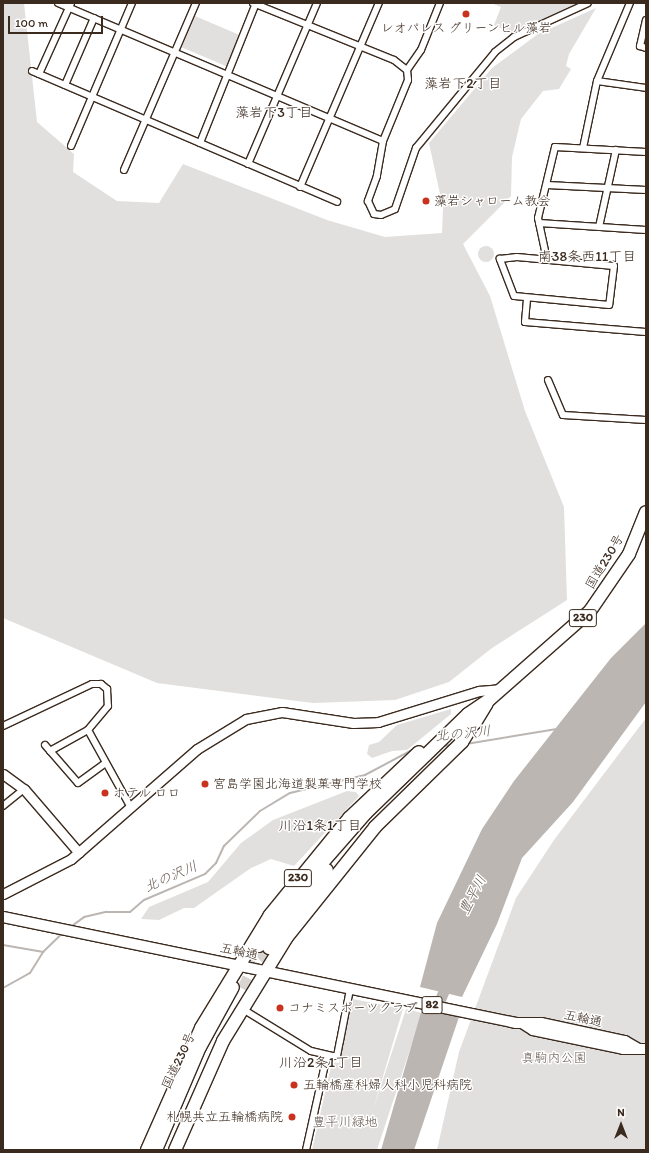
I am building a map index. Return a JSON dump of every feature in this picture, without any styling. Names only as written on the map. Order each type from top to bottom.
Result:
[{"type":"highway","name":"国道230号","points":[[489,700],[466,733],[399,792],[326,870],[264,947],[319,866],[383,795],[441,737],[461,720],[502,690],[571,630],[598,601],[633,546],[646,512]]},
{"type":"highway","points":[[175,1150],[206,1074],[241,1008],[264,971],[333,876],[466,733]]},
{"type":"highway","name":"230","points":[[238,964],[306,866],[368,798],[441,737]]},
{"type":"highway","points":[[147,1150],[175,1080],[238,964]]},
{"type":"highway","name":"国道230号","points":[[156,1150],[200,1047],[238,988],[192,1086],[166,1150]]},
{"type":"main road","name":"五輪通","points":[[3,916],[238,964],[350,989],[522,1023],[541,1031],[623,1049],[642,1049]]},
{"type":"street","points":[[58,3],[70,6],[120,30],[279,95],[383,141]]},
{"type":"street","points":[[70,146],[132,3]]},
{"type":"street","points":[[124,170],[196,3]]},
{"type":"street","points":[[200,143],[255,3],[394,60],[407,70]]},
{"type":"street","points":[[248,164],[279,95],[317,3]]},
{"type":"street","points":[[300,186],[379,3]]},
{"type":"street","points":[[440,3],[421,50],[407,70],[408,80],[383,141],[377,176],[368,200],[374,214],[381,215],[395,209],[416,148],[495,52],[514,37],[588,3]]},
{"type":"street","points":[[583,148],[597,81],[630,3]]},
{"type":"street","points":[[39,74],[70,6]]},
{"type":"street","points":[[65,86],[94,18]]},
{"type":"street","points":[[646,20],[640,46],[646,48]]},
{"type":"street","points":[[32,71],[337,202]]},
{"type":"street","points":[[597,81],[646,88]]},
{"type":"street","points":[[547,260],[540,223],[546,185],[555,147],[646,152]]},
{"type":"street","points":[[599,227],[616,150]]},
{"type":"street","points":[[546,185],[646,190]]},
{"type":"street","points":[[540,223],[646,230]]},
{"type":"street","points":[[500,259],[547,260],[614,266],[609,305],[527,299],[514,296],[500,259]]},
{"type":"street","points":[[527,299],[525,322],[646,332]]},
{"type":"street","points":[[548,380],[563,415],[646,420]]},
{"type":"street","points":[[3,726],[92,684],[101,684],[107,690],[108,706],[88,730],[50,751]]},
{"type":"street","points":[[3,894],[79,853],[197,749],[255,716],[282,712],[354,723],[378,722],[479,692],[502,690]]},
{"type":"street","points":[[88,730],[130,808]]},
{"type":"street","points":[[45,745],[78,783],[106,763]]},
{"type":"street","points":[[3,774],[24,789],[79,853]]},
{"type":"street","points":[[3,806],[24,789]]},
{"type":"street","points":[[241,1008],[311,1051],[337,1056],[350,989]]},
{"type":"street","points":[[306,1150],[327,1055]]},
{"type":"green space","points":[[3,3],[24,3],[37,122],[74,154],[73,172],[117,201],[159,203],[183,164],[327,220],[385,237],[442,233],[443,208],[429,143],[492,68],[538,34],[596,8],[569,54],[566,66],[571,69],[559,89],[543,91],[521,119],[512,157],[511,196],[463,244],[490,296],[525,411],[564,507],[567,600],[492,648],[449,682],[395,700],[313,703],[157,683],[3,618]]},
{"type":"green space","points":[[491,3],[577,3],[513,34],[494,25],[501,7]]},
{"type":"green space","points":[[195,16],[240,35],[227,66],[182,47]]},
{"type":"green space","points":[[486,246],[492,248],[494,254],[492,260],[486,262],[480,260],[478,254],[480,248]]},
{"type":"green space","points":[[451,709],[451,714],[407,750],[392,751],[372,758],[367,754],[369,745],[379,742],[397,725]]},
{"type":"green space","name":"真駒内公園","points":[[646,718],[646,1150],[437,1150],[459,1052],[516,898],[554,840]]},
{"type":"green space","points":[[347,791],[356,792],[359,796],[294,866],[271,859],[251,868],[194,908],[184,908],[159,920],[141,919],[149,907],[208,882],[241,843],[273,820]]},
{"type":"green space","name":"豊平川緑地","points":[[353,999],[403,1009],[373,1110],[406,1009],[422,1013],[377,1150],[312,1150],[332,1062],[339,1063]]},
{"type":"water","points":[[646,623],[646,702],[573,802],[522,858],[497,924],[462,997],[420,987],[437,923],[482,829],[514,781],[611,658]]},
{"type":"water","points":[[422,1009],[459,1017],[414,1150],[381,1150]]},
{"type":"waterway","name":"北の沢川","points":[[466,744],[557,729]]},
{"type":"waterway","name":"北の沢川","points":[[442,746],[452,745]]},
{"type":"waterway","name":"北の沢川","points":[[69,928],[84,917],[106,912],[130,912],[144,900],[205,874],[216,863],[224,846],[260,811],[290,793],[365,775],[414,749]]},
{"type":"waterway","points":[[3,988],[30,973],[43,952],[63,933]]},
{"type":"waterway","name":"北の沢川","points":[[3,945],[43,952]]},
{"type":"waterway","name":"豊平川","points":[[433,1016],[448,980]]},
{"type":"tunnel","points":[[243,989],[258,958],[269,948]]},
{"type":"place","name":"レオパレス グリーンヒル藻岩","points":[[466,14]]},
{"type":"place","name":"藻岩シャローム教会","points":[[426,201]]},
{"type":"place","name":"宮島学園北海道製菓専門学校","points":[[205,784]]},
{"type":"place","name":"ホテル ロロ","points":[[105,793]]},
{"type":"place","name":"コナミスポーツクラブ","points":[[280,1008]]},
{"type":"place","name":"五輪橋産科婦人科小児科病院","points":[[294,1085]]},
{"type":"place","name":"札幌共立五輪橋病院","points":[[292,1117]]},
{"type":"district","name":"藻岩下2丁目","points":[[463,84]]},
{"type":"district","name":"藻岩下3丁目","points":[[274,113]]},
{"type":"district","name":"南38条西11丁目","points":[[587,257]]},
{"type":"district","name":"川沿1条1丁目","points":[[320,826]]},
{"type":"district","name":"川沿2条1丁目","points":[[321,1063]]}]
